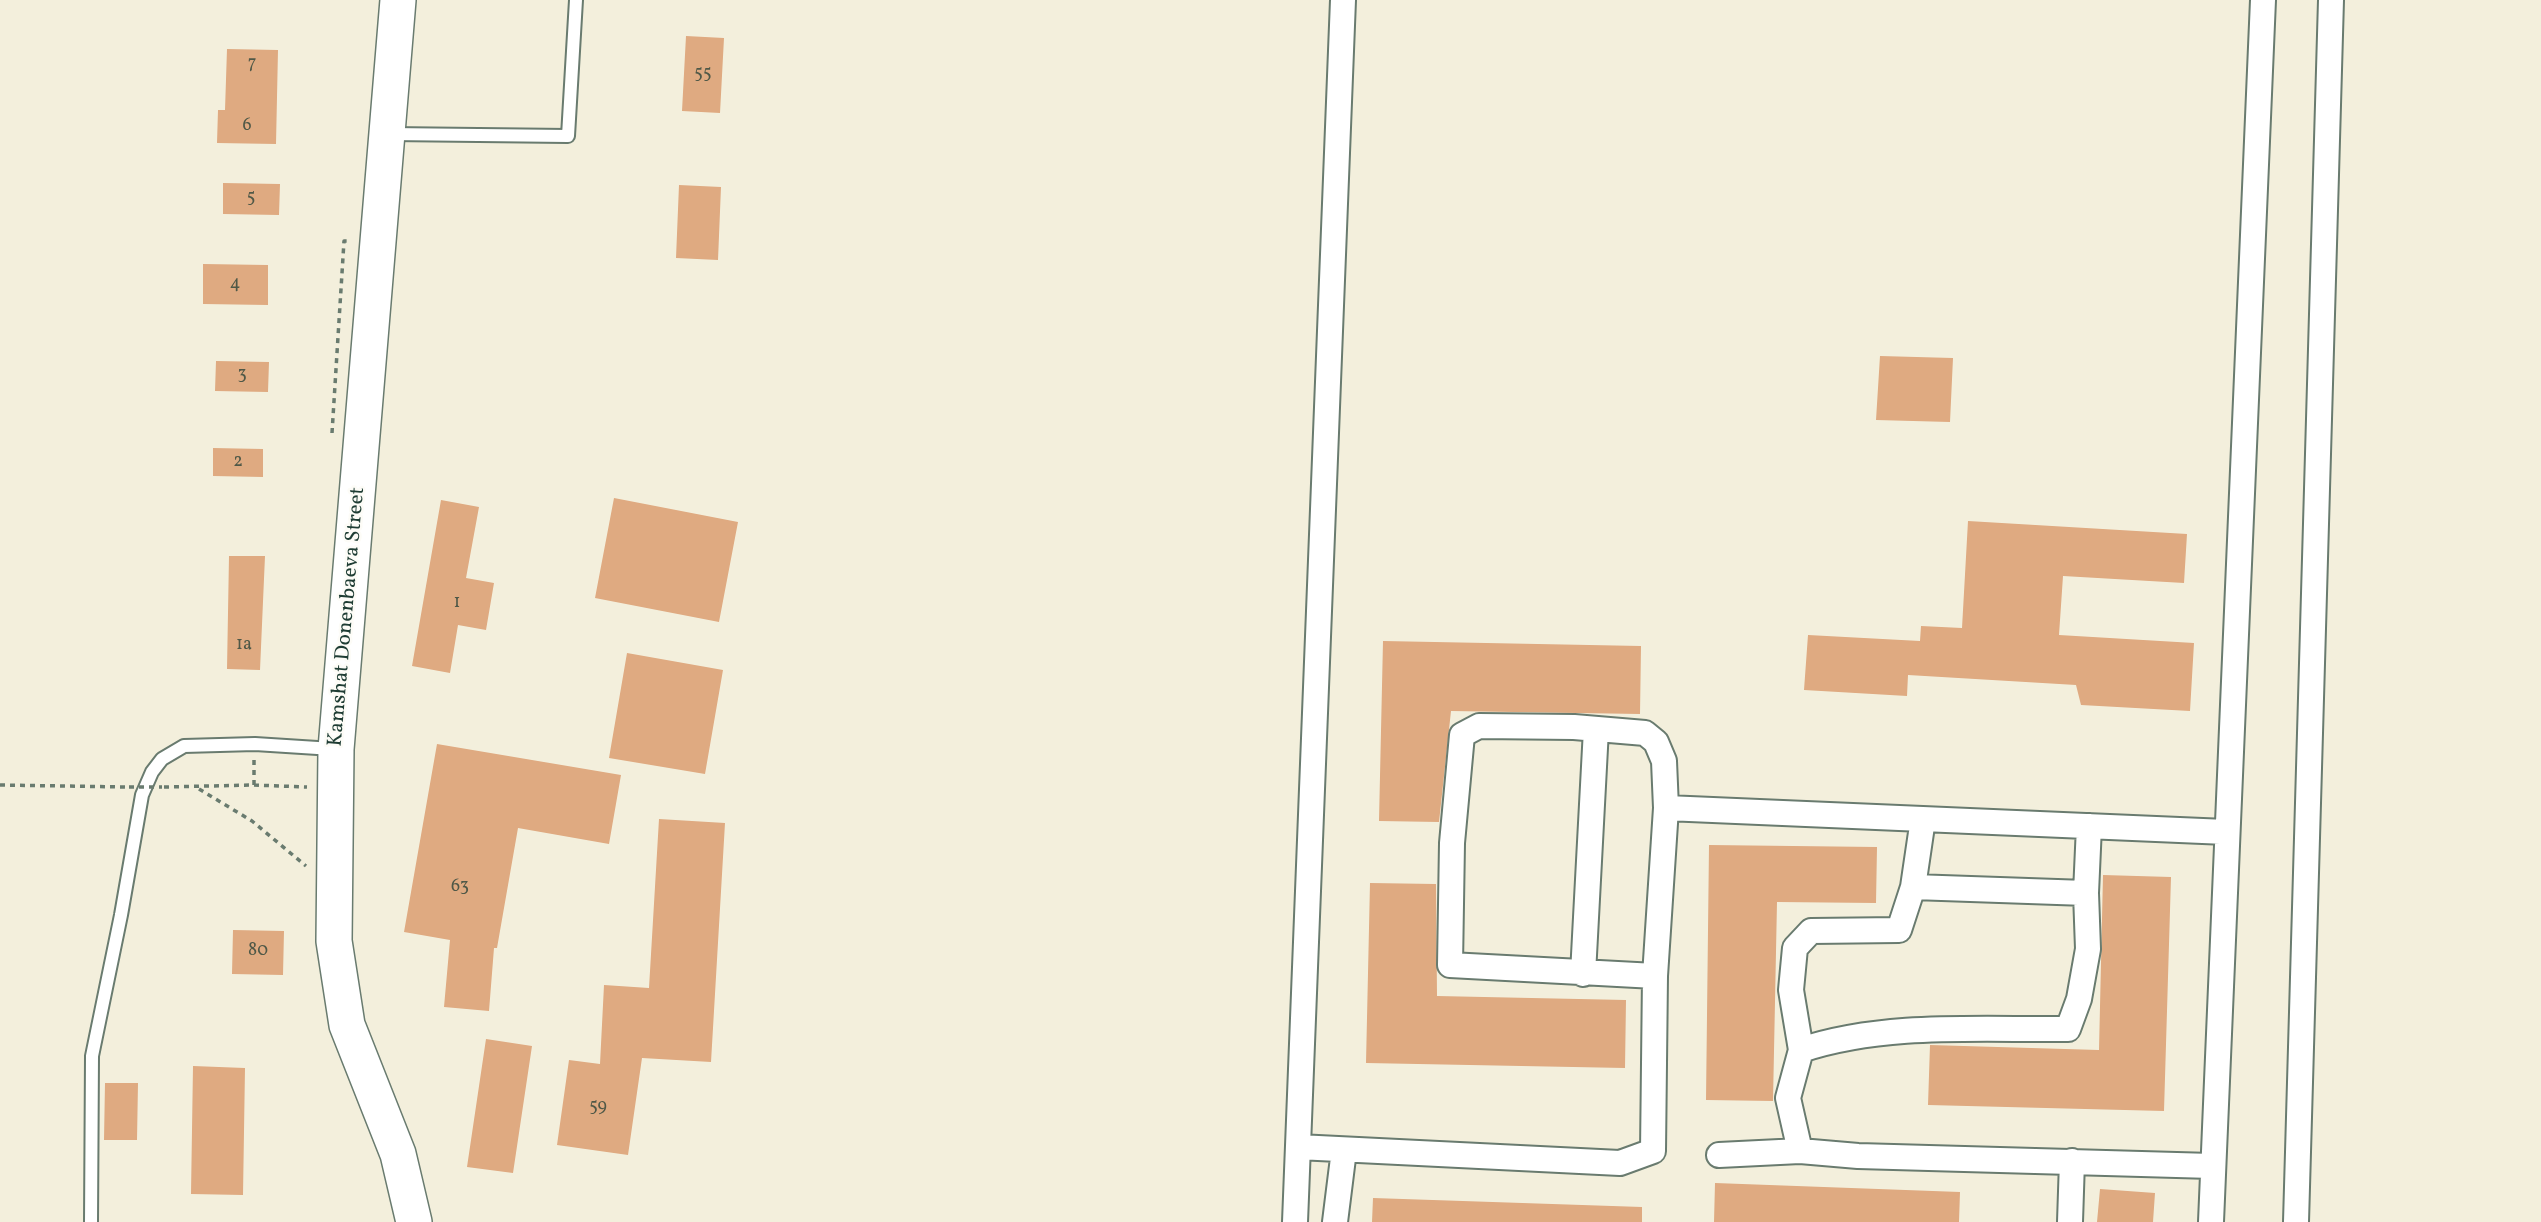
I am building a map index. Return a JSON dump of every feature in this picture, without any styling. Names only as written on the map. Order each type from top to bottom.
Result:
[{"type":"street","name":"Kamshat Donenbaeva Street","points":[[398,0],[337,749],[334,941],[347,1025],[398,1154],[414,1222]]},
{"type":"street","points":[[1295,1222],[1343,0]]},
{"type":"street","points":[[2211,1222],[2263,0]]},
{"type":"street","points":[[2296,1222],[2331,0]]},
{"type":"street","points":[[1298,1147],[1620,1163],[1653,1152],[1655,976],[1666,808],[1664,761],[1656,742],[1645,733],[1479,726],[1462,735],[1452,843],[1450,965],[1655,976]]},
{"type":"street","points":[[1583,974],[1596,729]]},
{"type":"street","points":[[1666,808],[2226,832]]},
{"type":"street","points":[[1800,1152],[1788,1098],[1801,1050],[1791,990],[1794,948],[1811,931],[1899,930],[1913,887],[1923,819]]},
{"type":"street","points":[[1801,1050],[1832,1039],[1926,1030],[2068,1029],[2079,999],[2088,949],[2086,893],[2089,826]]},
{"type":"street","points":[[1913,887],[2086,893]]},
{"type":"street","points":[[1335,1222],[1344,1150]]},
{"type":"street","points":[[1720,1154],[1800,1152],[2212,1166]]},
{"type":"street","points":[[2070,1222],[2072,1161]]},
{"type":"lane","points":[[389,134],[568,136],[576,0]]},
{"type":"lane","points":[[91,1222],[92,1056],[142,795],[162,760],[184,746],[255,744],[337,749]]},
{"type":"path","points":[[254,785],[255,744]]},
{"type":"path","points":[[0,785],[197,788],[252,821],[316,874]]},
{"type":"building","points":[[686,36],[724,38],[720,113],[682,111]]},
{"type":"building","points":[[227,49],[278,50],[276,144],[217,143],[218,110],[225,110]]},
{"type":"building","points":[[223,183],[280,184],[279,215],[223,214]]},
{"type":"building","points":[[679,185],[721,187],[718,260],[676,258]]},
{"type":"building","points":[[203,264],[268,265],[268,305],[203,304]]},
{"type":"building","points":[[1880,356],[1953,358],[1950,422],[1876,420]]},
{"type":"building","points":[[216,361],[269,362],[268,392],[215,391]]},
{"type":"building","points":[[213,448],[263,449],[263,477],[213,476]]},
{"type":"building","points":[[614,498],[738,522],[719,622],[595,598]]},
{"type":"building","points":[[441,500],[479,507],[466,578],[494,583],[486,630],[458,625],[450,673],[412,666]]},
{"type":"building","points":[[1968,521],[2187,534],[2184,583],[2063,576],[2059,635],[2194,643],[2190,711],[2081,705],[2076,685],[1908,675],[1907,696],[1804,690],[1808,635],[1920,641],[1921,626],[1962,628]]},
{"type":"building","points":[[229,556],[265,556],[260,670],[227,669]]},
{"type":"building","points":[[1383,641],[1641,646],[1640,714],[1451,711],[1439,822],[1379,821]]},
{"type":"building","points":[[627,653],[723,670],[705,774],[609,758]]},
{"type":"building","points":[[437,744],[621,775],[609,844],[518,828],[497,948],[494,948],[489,1011],[444,1007],[450,940],[404,932]]},
{"type":"building","points":[[659,819],[725,823],[711,1062],[642,1058],[628,1155],[557,1145],[569,1060],[600,1064],[604,985],[649,988]]},
{"type":"building","points":[[1709,845],[1877,847],[1876,903],[1777,902],[1773,1101],[1706,1100]]},
{"type":"building","points":[[2103,875],[2171,877],[2164,1111],[1928,1105],[1930,1045],[2099,1050]]},
{"type":"building","points":[[1370,883],[1436,884],[1437,996],[1626,1000],[1625,1068],[1366,1063]]},
{"type":"building","points":[[233,930],[284,931],[283,975],[232,974]]},
{"type":"building","points":[[486,1039],[532,1046],[513,1173],[467,1167]]},
{"type":"building","points":[[193,1066],[245,1068],[243,1195],[191,1194]]},
{"type":"building","points":[[105,1083],[138,1083],[137,1140],[104,1140]]},
{"type":"building","points":[[1715,1183],[1960,1192],[1959,1222],[1714,1222]]},
{"type":"building","points":[[2100,1189],[2155,1193],[2153,1222],[2097,1222]]},
{"type":"building","points":[[1373,1198],[1642,1207],[1642,1222],[1372,1222]]}]
